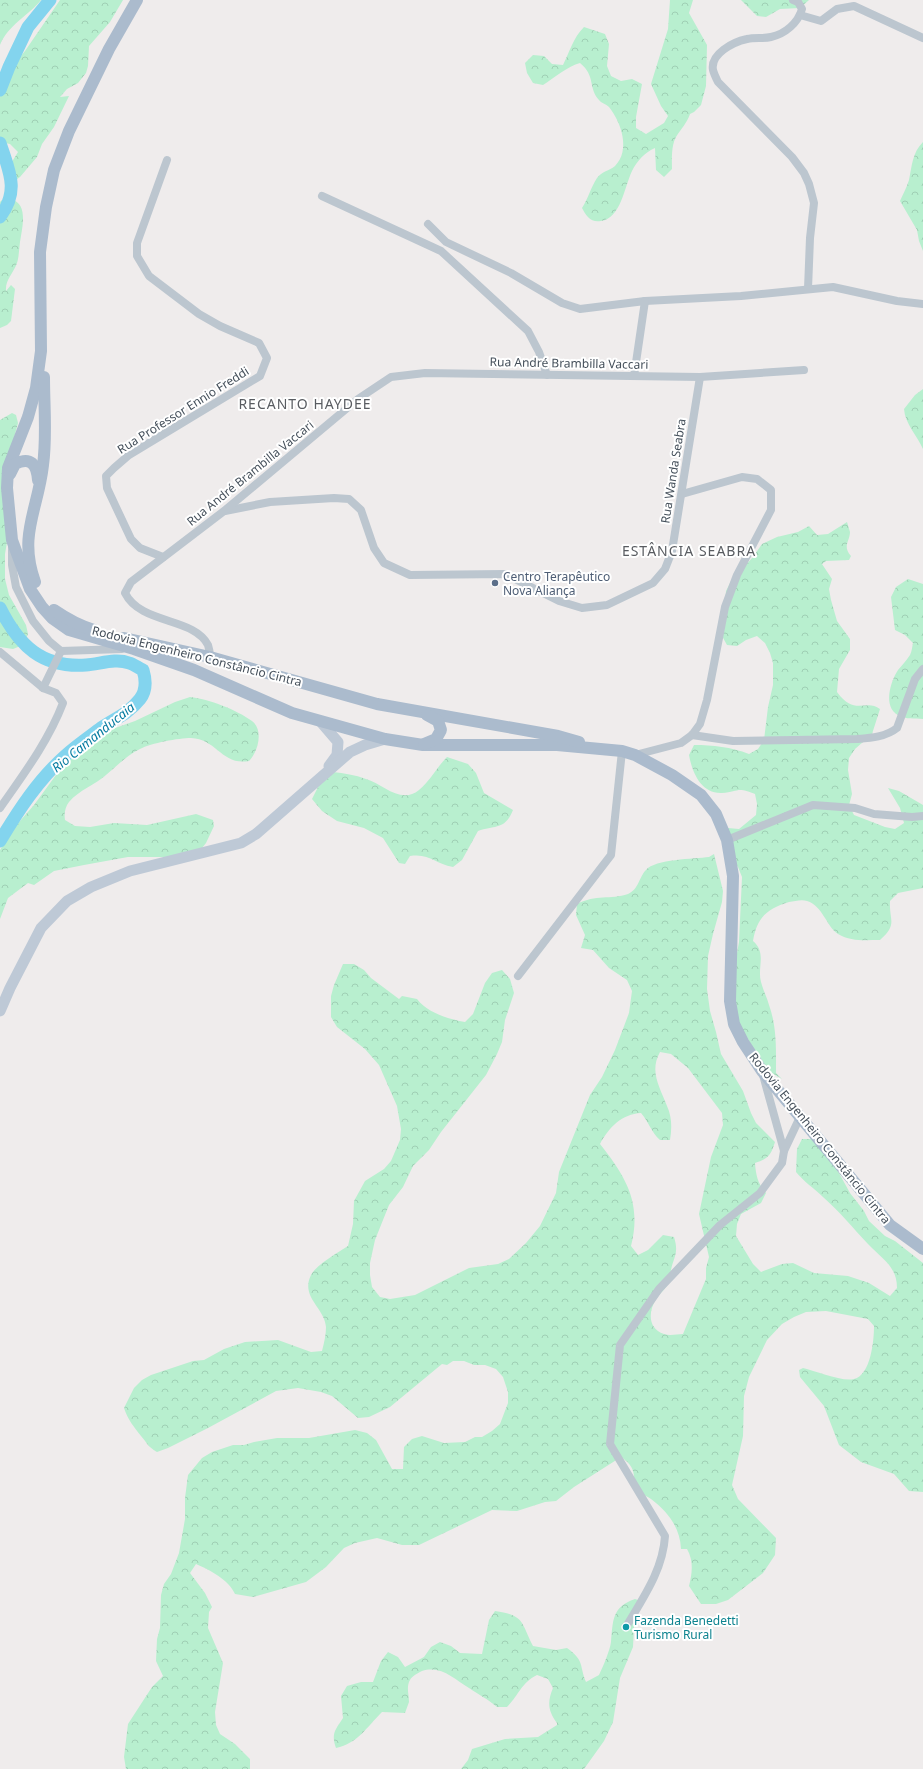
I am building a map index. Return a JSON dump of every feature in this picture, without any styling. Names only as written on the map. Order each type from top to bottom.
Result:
[{"type":"main road","name":"Rodovia Engenheiro Constâncio Cintra","points":[[137,0],[109,49],[69,131],[54,170],[46,207],[40,252],[41,351],[44,373],[43,463],[39,489],[28,532],[30,567],[37,588],[54,610],[85,628],[210,657],[377,704],[558,736],[622,751],[636,755],[672,775],[701,795],[716,814],[726,840],[733,876],[730,1001],[734,1024],[762,1071],[890,1225],[923,1249]]},
{"type":"main road","name":"Rodovia Engenheiro Constâncio Cintra","points":[[41,351],[36,388],[28,417],[8,468],[7,488],[12,540],[30,589],[42,607],[52,618],[69,630],[134,649],[194,670],[292,713],[385,739],[422,745],[557,746],[606,748]]},
{"type":"main road","points":[[7,488],[11,471],[15,464],[24,461],[32,463],[35,467],[39,489]]},
{"type":"main road","points":[[422,745],[436,739],[441,730],[438,721],[425,713]]},
{"type":"main road","points":[[320,721],[338,742],[337,755],[325,773]]},
{"type":"main road","points":[[0,1010],[41,928],[67,901],[91,887],[130,871],[241,843],[256,834],[350,752],[365,745],[385,739]]},
{"type":"street","points":[[793,0],[798,2],[802,9],[800,15],[790,28],[772,37],[747,39],[730,46],[716,57],[712,69],[718,82],[792,157],[804,172],[814,203],[810,238],[808,289]]},
{"type":"street","points":[[800,15],[821,21],[837,9],[854,6],[923,38]]},
{"type":"street","name":"Rua Professor Ennio Freddi","points":[[163,558],[140,548],[131,539],[107,488],[106,476],[129,455],[260,376],[267,358],[259,343],[220,326],[199,314],[149,276],[137,256],[137,243],[167,160]]},
{"type":"street","points":[[322,196],[441,251],[528,331],[539,352],[547,375]]},
{"type":"street","points":[[428,224],[446,242],[511,273],[562,303],[574,308],[586,309],[646,301],[741,296],[833,287],[897,301],[923,304]]},
{"type":"street","points":[[634,376],[646,301]]},
{"type":"street","name":"Rua André Brambilla Vaccari","points":[[210,657],[208,644],[196,632],[144,612],[130,602],[125,593],[131,582],[224,511],[358,399],[391,377],[425,373],[700,377],[804,370]]},
{"type":"street","name":"Rua Wanda Seabra","points":[[224,511],[270,502],[334,498],[349,499],[361,510],[374,548],[384,563],[396,570],[410,575],[505,574],[559,601],[582,608],[607,605],[654,583],[665,569],[672,551],[700,377]]},
{"type":"street","points":[[636,755],[681,743],[692,735],[700,724],[707,700],[725,607],[737,575],[771,510],[771,490],[757,479],[742,477],[682,494]]},
{"type":"street","points":[[12,540],[12,565],[16,587],[33,621],[59,654]]},
{"type":"street","points":[[59,654],[134,649]]},
{"type":"street","points":[[0,652],[56,692],[63,703],[56,721],[38,753],[0,808]]},
{"type":"street","points":[[45,684],[59,654]]},
{"type":"street","points":[[692,735],[726,740],[764,740],[857,739],[892,733],[897,728],[915,679],[923,669]]},
{"type":"street","points":[[518,976],[611,855],[622,751]]},
{"type":"street","points":[[726,840],[813,805],[855,808],[874,814],[912,817],[923,816]]},
{"type":"street","points":[[762,1071],[784,1151]]},
{"type":"street","points":[[626,1627],[657,1574],[664,1547],[665,1536],[610,1444],[620,1345],[659,1289],[720,1226],[760,1193],[782,1163],[784,1151],[800,1117]]},
{"type":"green space","points":[[0,0],[41,0],[13,26],[0,45]]},
{"type":"green space","points":[[60,0],[123,0],[110,22],[89,46],[88,66],[86,73],[78,83],[67,89],[60,97],[69,96],[54,127],[42,144],[37,157],[20,177],[10,184],[4,176],[18,152],[10,144],[0,142],[0,79],[7,69],[16,62],[25,51]]},
{"type":"green space","points":[[670,0],[693,0],[689,13],[707,45],[706,86],[701,105],[690,114],[674,141],[672,169],[664,177],[656,170],[655,148],[648,152],[634,167],[621,201],[613,214],[608,219],[594,221],[587,216],[582,208],[597,178],[615,166],[620,159],[623,144],[617,120],[609,107],[600,101],[596,95],[588,73],[580,63],[566,69],[543,85],[533,83],[527,73],[525,63],[533,55],[544,56],[552,64],[563,65],[574,40],[584,27],[605,34],[609,44],[607,66],[611,76],[621,81],[632,79],[642,84],[636,117],[636,128],[646,134],[664,123],[668,116],[661,106],[651,84],[668,29]]},
{"type":"green space","points":[[741,0],[809,0],[800,8],[780,9],[766,17],[757,16]]},
{"type":"green space","points":[[923,142],[923,251],[917,230],[900,201],[909,180],[915,155],[919,146]]},
{"type":"green space","points":[[11,199],[17,202],[20,206],[23,224],[18,261],[6,287],[6,291],[11,285],[15,289],[11,321],[7,325],[0,328],[0,202],[2,200]]},
{"type":"green space","points":[[923,389],[923,449],[909,425],[904,409],[915,395]]},
{"type":"green space","points":[[12,413],[16,415],[18,423],[14,438],[9,530],[5,554],[5,579],[9,595],[26,625],[28,634],[23,645],[13,649],[0,647],[0,420]]},
{"type":"green space","points":[[847,522],[850,532],[847,544],[848,552],[851,556],[849,560],[826,561],[822,564],[832,579],[829,589],[837,621],[850,639],[850,650],[839,669],[837,692],[849,704],[860,706],[870,705],[880,709],[872,734],[855,749],[849,758],[848,770],[852,794],[849,805],[854,815],[885,827],[895,829],[904,823],[900,808],[888,788],[899,791],[923,805],[923,888],[898,893],[890,901],[891,926],[886,935],[880,940],[864,940],[843,937],[830,926],[817,907],[805,900],[789,902],[781,905],[769,911],[760,920],[753,941],[760,950],[761,982],[772,1013],[776,1039],[776,1073],[782,1079],[765,1069],[736,1018],[735,964],[739,942],[742,877],[738,867],[730,859],[728,828],[739,829],[756,815],[757,804],[755,794],[744,790],[722,793],[708,790],[695,775],[689,755],[694,745],[722,747],[749,754],[758,749],[764,740],[768,707],[773,685],[773,663],[765,643],[757,636],[746,640],[737,646],[727,645],[722,636],[726,591],[731,581],[753,557],[762,544],[777,537],[798,532],[809,526],[817,535],[828,534]]},
{"type":"green space","points":[[908,579],[923,584],[923,719],[901,717],[893,711],[889,700],[889,694],[895,675],[912,650],[913,643],[905,635],[895,630],[891,597],[896,587]]},
{"type":"green space","points":[[190,697],[206,700],[231,709],[246,717],[256,725],[259,735],[257,747],[249,761],[232,760],[200,739],[186,738],[151,745],[131,754],[102,779],[73,798],[69,802],[65,811],[65,820],[75,826],[90,827],[114,823],[147,825],[196,814],[213,820],[214,826],[202,848],[170,857],[128,857],[54,871],[34,885],[28,883],[8,898],[0,919],[0,850],[13,829],[34,805],[56,775],[77,751],[101,733],[135,721],[175,702]]},
{"type":"green space","points":[[447,757],[468,764],[476,773],[484,793],[513,810],[507,821],[503,824],[478,831],[462,860],[453,867],[442,864],[428,857],[417,855],[410,856],[405,864],[399,863],[383,838],[364,828],[337,821],[322,811],[312,799],[323,777],[333,772],[350,774],[362,778],[399,794],[412,794],[423,786]]},
{"type":"green space","points":[[714,854],[723,891],[722,902],[708,956],[707,989],[710,1011],[721,1054],[743,1091],[756,1123],[775,1142],[768,1156],[755,1163],[758,1180],[766,1193],[761,1203],[741,1214],[737,1224],[736,1236],[753,1264],[761,1272],[782,1264],[793,1263],[814,1273],[848,1276],[869,1283],[890,1296],[897,1288],[892,1268],[888,1263],[868,1244],[835,1208],[796,1172],[797,1149],[802,1139],[812,1139],[834,1164],[850,1193],[864,1211],[869,1221],[885,1236],[895,1241],[923,1263],[923,1492],[909,1491],[894,1474],[861,1462],[839,1445],[824,1406],[800,1377],[799,1370],[803,1368],[849,1380],[860,1376],[868,1364],[872,1348],[874,1326],[868,1319],[826,1311],[806,1312],[782,1324],[767,1340],[749,1377],[744,1396],[743,1436],[732,1485],[738,1499],[776,1538],[775,1555],[763,1573],[728,1600],[716,1604],[701,1604],[689,1586],[692,1572],[691,1558],[687,1549],[681,1549],[676,1527],[663,1509],[636,1488],[631,1467],[621,1457],[574,1487],[556,1501],[545,1502],[517,1511],[492,1510],[419,1545],[402,1545],[377,1538],[355,1543],[344,1548],[326,1567],[306,1582],[253,1597],[235,1594],[224,1580],[213,1572],[196,1564],[190,1573],[205,1593],[212,1607],[209,1612],[208,1628],[223,1663],[215,1712],[216,1725],[220,1734],[235,1744],[250,1759],[250,1769],[126,1769],[124,1757],[128,1724],[152,1687],[163,1676],[156,1661],[157,1639],[160,1628],[161,1595],[164,1584],[171,1574],[179,1553],[185,1519],[185,1498],[188,1475],[202,1458],[212,1452],[233,1445],[244,1445],[277,1438],[309,1438],[355,1430],[367,1433],[376,1440],[392,1469],[403,1469],[404,1447],[412,1439],[422,1436],[444,1443],[465,1442],[475,1437],[482,1437],[500,1424],[508,1403],[508,1392],[503,1377],[496,1369],[485,1365],[474,1365],[464,1361],[453,1361],[447,1365],[442,1364],[390,1407],[369,1417],[358,1418],[332,1396],[321,1392],[298,1388],[276,1391],[208,1428],[157,1452],[148,1445],[131,1423],[124,1408],[134,1388],[142,1380],[151,1375],[193,1361],[204,1360],[224,1349],[245,1342],[278,1340],[311,1352],[322,1351],[326,1327],[325,1320],[311,1296],[308,1283],[314,1271],[348,1246],[353,1224],[354,1201],[365,1181],[384,1169],[391,1161],[400,1140],[401,1129],[397,1106],[379,1065],[365,1049],[337,1027],[331,1017],[331,996],[343,964],[354,964],[364,970],[371,978],[399,999],[402,996],[417,999],[427,1008],[439,1015],[465,1022],[473,1014],[485,983],[492,973],[502,970],[510,979],[514,993],[505,1020],[502,1042],[486,1075],[441,1132],[429,1150],[413,1166],[403,1187],[389,1205],[375,1240],[370,1263],[372,1287],[380,1297],[390,1299],[415,1295],[469,1268],[498,1264],[509,1259],[526,1243],[540,1226],[556,1193],[559,1172],[590,1095],[602,1077],[615,1050],[629,1013],[632,991],[627,980],[609,968],[593,950],[581,948],[585,935],[576,915],[577,904],[590,899],[621,896],[632,892],[646,870],[651,866],[675,860],[709,857]],"holes":[[[660,1052],[671,1054],[688,1068],[722,1113],[723,1125],[711,1157],[699,1214],[709,1257],[706,1268],[706,1279],[683,1334],[671,1335],[659,1332],[655,1328],[652,1324],[651,1314],[653,1304],[669,1282],[676,1254],[674,1237],[663,1235],[648,1250],[638,1255],[631,1246],[634,1231],[634,1217],[633,1204],[629,1191],[624,1179],[600,1144],[617,1122],[628,1116],[641,1113],[654,1134],[660,1140],[670,1140],[671,1118],[659,1086],[655,1066]]]},
{"type":"green space","points":[[635,1599],[641,1601],[635,1608],[633,1647],[620,1678],[613,1722],[604,1741],[584,1769],[461,1769],[468,1760],[472,1749],[505,1739],[538,1737],[557,1725],[549,1706],[553,1688],[548,1679],[537,1675],[524,1685],[507,1707],[497,1707],[487,1699],[441,1671],[422,1671],[410,1680],[408,1688],[409,1702],[405,1713],[382,1712],[356,1739],[344,1746],[336,1748],[334,1736],[343,1718],[341,1696],[347,1686],[361,1682],[373,1682],[381,1661],[388,1652],[398,1657],[405,1667],[424,1657],[431,1647],[440,1642],[451,1646],[460,1653],[482,1654],[489,1620],[495,1611],[512,1615],[521,1621],[533,1646],[556,1650],[567,1648],[573,1652],[581,1664],[586,1682],[599,1675],[608,1654],[615,1615],[627,1602]]},
{"type":"waterway","name":"Rio Camanducaia","points":[[0,90],[28,27],[50,0]]},
{"type":"waterway","name":"Rio Camanducaia","points":[[0,143],[11,180],[10,198],[0,217]]},
{"type":"waterway","name":"Rio Camanducaia","points":[[0,608],[7,621],[24,644],[44,658],[57,663],[70,665],[86,665],[119,661],[133,664],[143,670],[145,677],[144,692],[140,699],[122,715],[78,745],[55,765],[21,807],[0,841]]},
{"type":"place","name":"Centro Terapêutico Nova Aliança","points":[[495,583]]},
{"type":"place","name":"Fazenda Benedetti Turismo Rural","points":[[626,1627]]},
{"type":"district","name":"RECANTO HAYDEE","points":[[305,403]]},
{"type":"district","name":"ESTÂNCIA SEABRA","points":[[689,550]]}]
